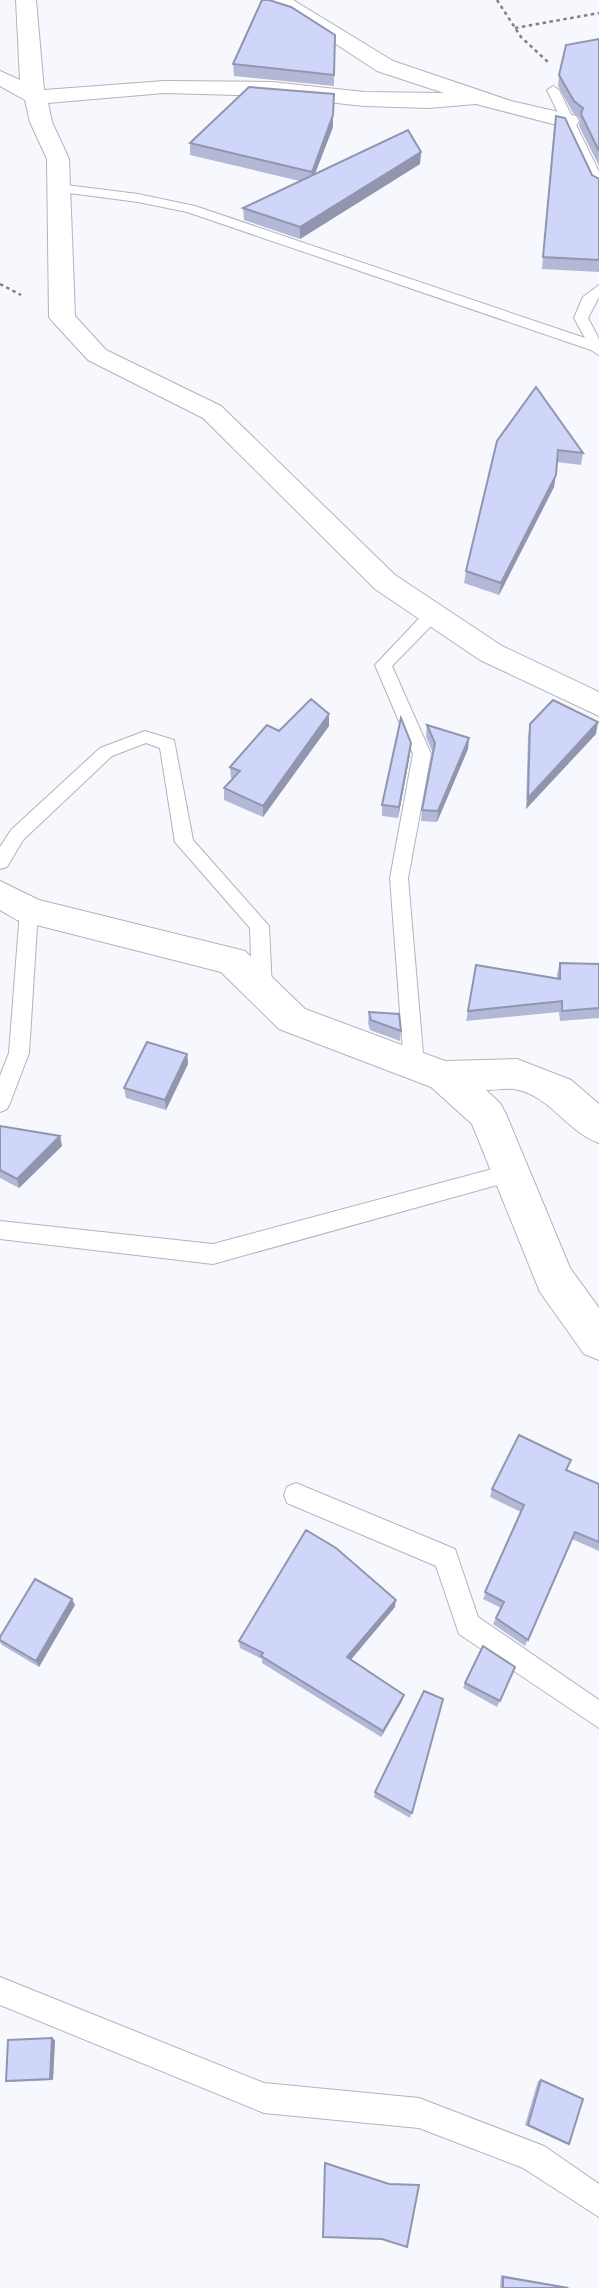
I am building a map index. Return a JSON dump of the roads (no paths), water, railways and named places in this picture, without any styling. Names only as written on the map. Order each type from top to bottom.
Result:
[{"type":"street","points":[[26,0],[35,97],[41,122],[58,159],[62,317],[97,355],[212,412],[386,582],[491,653],[599,705]]},
{"type":"street","points":[[279,0],[384,66],[478,97],[568,121]]},
{"type":"street","points":[[0,77],[35,97],[88,95],[164,87],[272,89],[363,99],[415,101],[478,97]]},
{"type":"street","points":[[14,902],[232,961],[292,1019],[429,1070],[487,1115],[554,1279],[599,1341]]},
{"type":"street","points":[[429,1070],[517,1074],[558,1091],[599,1127]]},
{"type":"lane","points":[[553,90],[599,187]]},
{"type":"lane","points":[[58,188],[138,198],[190,209],[597,349]]},
{"type":"lane","points":[[597,349],[581,318],[588,300],[599,289]]},
{"type":"lane","points":[[429,1070],[399,878],[422,754],[383,665],[433,614]]},
{"type":"lane","points":[[0,862],[17,835],[106,752],[145,737],[168,744],[184,842],[259,926],[262,990]]},
{"type":"lane","points":[[0,1103],[19,1053],[14,902]]},
{"type":"lane","points":[[0,1230],[213,1254],[511,1172]]},
{"type":"lane","points":[[296,1495],[446,1558],[468,1625],[599,1715]]},
{"type":"lane","points":[[0,1991],[264,2098],[419,2113],[533,2157],[599,2202]]}]
